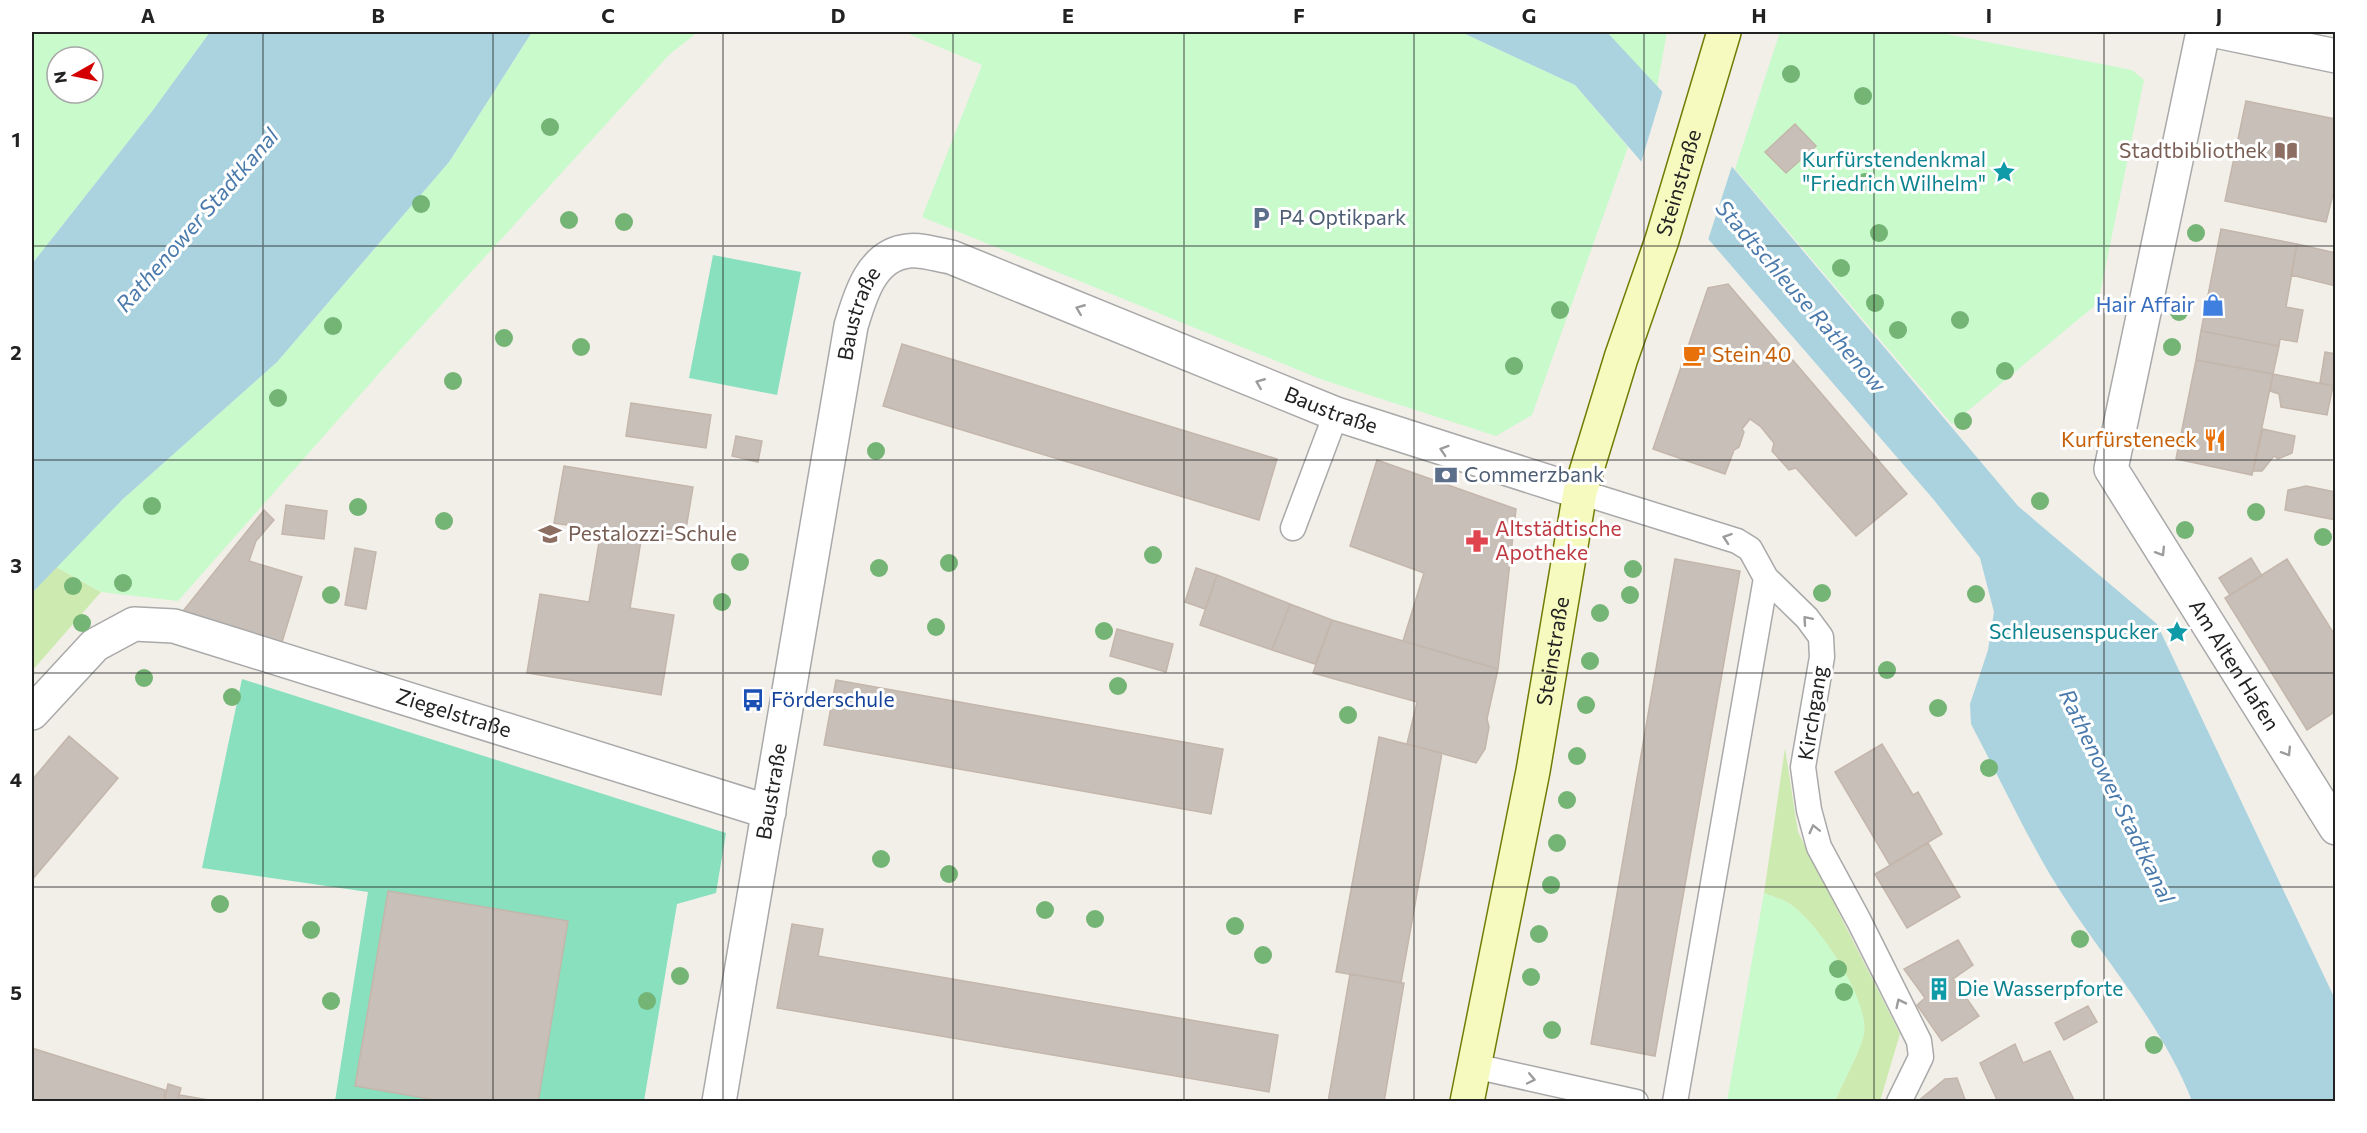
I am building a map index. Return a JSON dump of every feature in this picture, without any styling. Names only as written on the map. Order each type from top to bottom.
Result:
[{"type":"main road","name":"Steinstraße","points":[[1467,1101],[1533,771],[1580,492],[1621,358],[1662,240],[1723,34]]},
{"type":"street","name":"Am Alten Hafen","points":[[2203,32],[2111,469],[2336,828]]},
{"type":"street","points":[[2221,32],[2336,56]]},
{"type":"street","name":"Baustraße","points":[[719,1101],[840,404],[851,326],[865,283],[885,261],[908,251],[951,256],[1336,414],[1580,492]]},
{"type":"street","name":"Ziegelstraße","points":[[32,713],[95,645],[134,624],[174,626],[769,812]]},
{"type":"lane","points":[[1293,528],[1336,414]]},
{"type":"lane","name":"Kirchgang","points":[[1580,492],[1737,541],[1750,549],[1766,578],[1807,618],[1821,637],[1822,657],[1803,767],[1809,810],[1819,848],[1859,921],[1919,1041],[1921,1057],[1899,1101]]},
{"type":"lane","points":[[1675,1101],[1766,578]]},
{"type":"lane","points":[[1474,1066],[1636,1101]]},
{"type":"green space","points":[[32,32],[210,32],[153,110],[32,264]]},
{"type":"green space","points":[[532,32],[698,32],[670,54],[390,361],[178,601],[101,592],[56,567],[123,499],[277,362],[449,162]]},
{"type":"green space","points":[[904,32],[1461,32],[1575,85],[1628,147],[1532,415],[1496,436],[1323,380],[922,217],[982,65]]},
{"type":"green space","points":[[1607,32],[1667,32],[1657,87]]},
{"type":"green space","points":[[1780,32],[1936,32],[2132,70],[2144,80],[2098,303],[1952,424],[1735,169]]},
{"type":"green space","points":[[713,255],[801,272],[777,395],[689,378]]},
{"type":"green space","points":[[56,567],[101,592],[32,671],[32,593]]},
{"type":"green space","points":[[242,679],[726,833],[716,893],[677,904],[644,1101],[335,1101],[368,892],[202,868]]},
{"type":"green space","points":[[1785,748],[1798,832],[1900,1034],[1880,1101],[1835,1101],[1864,1033],[1858,1001],[1839,962],[1814,927],[1790,904],[1764,893]]},
{"type":"green space","points":[[1764,893],[1790,904],[1814,927],[1839,962],[1858,1001],[1864,1033],[1835,1101],[1727,1101]]},
{"type":"water","name":"Rathenower Stadtkanal","points":[[210,32],[532,32],[449,162],[277,362],[123,499],[32,593],[32,264],[153,110]]},
{"type":"water","points":[[1461,32],[1607,32],[1734,169],[2018,506],[2157,624],[2335,999],[2335,1101],[2192,1101],[2178,1070],[2144,1012],[2049,873],[1971,724],[1970,704],[1988,650],[1994,612],[1980,558],[1934,500],[1575,85]]},
{"type":"pier","points":[[1663,90],[1733,163],[1707,243],[1640,166]]},
{"type":"building","name":"Stadtbibliothek","points":[[2246,101],[2336,119],[2336,183],[2326,222],[2225,201]]},
{"type":"building","points":[[1795,124],[1816,146],[1786,173],[1765,152]]},
{"type":"building","points":[[2221,229],[2297,244],[2286,307],[2303,310],[2297,342],[2280,339],[2279,346],[2201,331]]},
{"type":"building","points":[[2297,244],[2336,253],[2336,286],[2291,275]]},
{"type":"building","points":[[1728,284],[1907,494],[1856,536],[1796,468],[1789,470],[1772,451],[1774,443],[1761,427],[1750,419],[1742,429],[1744,432],[1739,447],[1734,450],[1725,474],[1653,449],[1708,288]]},
{"type":"building","points":[[2201,331],[2279,346],[2273,374],[2196,360]]},
{"type":"building","points":[[902,344],[1277,459],[1259,520],[883,406]]},
{"type":"building","points":[[2325,352],[2336,354],[2336,386],[2320,383]]},
{"type":"building","points":[[2196,360],[2273,374],[2252,475],[2176,459]]},
{"type":"building","points":[[2273,374],[2333,386],[2327,415],[2281,407],[2279,394],[2270,391]]},
{"type":"building","points":[[631,403],[711,415],[706,448],[626,436]]},
{"type":"building","points":[[2263,429],[2295,436],[2292,453],[2278,459],[2274,456],[2262,471],[2253,471]]},
{"type":"building","points":[[736,436],[762,441],[758,462],[732,456]]},
{"type":"building","points":[[1377,460],[1516,509],[1498,669],[1403,641],[1424,573],[1350,546]]},
{"type":"building","points":[[564,466],[693,487],[684,541],[642,535],[630,608],[674,615],[661,695],[527,673],[540,594],[589,602],[601,530],[554,523]]},
{"type":"building","points":[[2306,486],[2336,492],[2336,520],[2285,510],[2288,490]]},
{"type":"building","points":[[286,505],[327,511],[324,539],[282,534]]},
{"type":"building","points":[[264,510],[274,520],[256,541],[249,561],[302,577],[282,642],[183,611]]},
{"type":"building","points":[[355,548],[376,552],[366,609],[345,605]]},
{"type":"building","points":[[2251,558],[2262,576],[2230,595],[2219,578]]},
{"type":"building","points":[[1675,559],[1740,571],[1655,1056],[1591,1044]]},
{"type":"building","points":[[2287,559],[2336,637],[2336,711],[2307,730],[2225,598]]},
{"type":"building","points":[[1196,568],[1217,575],[1205,609],[1185,602]]},
{"type":"building","points":[[1217,575],[1290,604],[1272,650],[1200,625]]},
{"type":"building","points":[[1290,604],[1332,620],[1315,664],[1272,650]]},
{"type":"building","points":[[1332,620],[1498,669],[1487,719],[1489,727],[1485,749],[1476,763],[1407,744],[1417,702],[1313,673]]},
{"type":"building","points":[[1117,629],[1173,644],[1166,672],[1110,656]]},
{"type":"building","points":[[836,680],[1223,749],[1211,814],[824,745]]},
{"type":"building","points":[[69,736],[118,778],[32,880],[32,780]]},
{"type":"building","points":[[1379,737],[1442,753],[1401,983],[1336,972]]},
{"type":"building","points":[[1882,744],[1913,795],[1918,792],[1942,834],[1890,865],[1835,772]]},
{"type":"building","points":[[1928,843],[1960,897],[1907,928],[1875,874]]},
{"type":"building","points":[[388,891],[568,921],[538,1102],[447,1102],[355,1086]]},
{"type":"building","points":[[792,924],[823,929],[818,956],[1278,1035],[1269,1092],[777,1008]]},
{"type":"building","name":"Die Wasserpforte","points":[[1958,940],[1973,965],[1953,979],[1979,1016],[1942,1041],[1917,1005],[1925,998],[1904,969]]},
{"type":"building","points":[[1350,974],[1404,983],[1384,1102],[1328,1102]]},
{"type":"building","points":[[2088,1006],[2097,1022],[2064,1040],[2055,1023]]},
{"type":"building","points":[[2015,1044],[2023,1063],[2050,1051],[2075,1102],[1998,1102],[1980,1063]]},
{"type":"building","points":[[32,1048],[165,1090],[164,1102],[32,1102]]},
{"type":"building","points":[[1957,1078],[1966,1102],[1917,1102],[1945,1079]]},
{"type":"building","points":[[168,1084],[181,1088],[177,1102],[164,1102]]},
{"type":"building","points":[[180,1095],[220,1102],[177,1102]]},
{"type":"place","name":"Stadtbibliothek","points":[[2286,151]]},
{"type":"place","name":"Kurfürstendenkmal \"Friedrich Wilhelm\"","points":[[2004,172]]},
{"type":"place","name":"P4 Optikpark","points":[[1261,218]]},
{"type":"place","name":"Hair Affair","points":[[2213,305]]},
{"type":"place","name":"Stein 40","points":[[1694,355]]},
{"type":"place","name":"Kurfürsteneck","points":[[2215,440]]},
{"type":"place","name":"Commerzbank","points":[[1446,475]]},
{"type":"place","name":"Pestalozzi-Schule","points":[[550,534]]},
{"type":"place","name":"Altstädtische Apotheke","points":[[1477,541]]},
{"type":"place","name":"Schleusenspucker","points":[[2177,632]]},
{"type":"place","name":"Förderschule","points":[[753,700]]},
{"type":"place","name":"Die Wasserpforte","points":[[1939,989]]},
{"type":"water label","name":"Stadtschleuse Rathenow","points":[[1801,296]]}]
